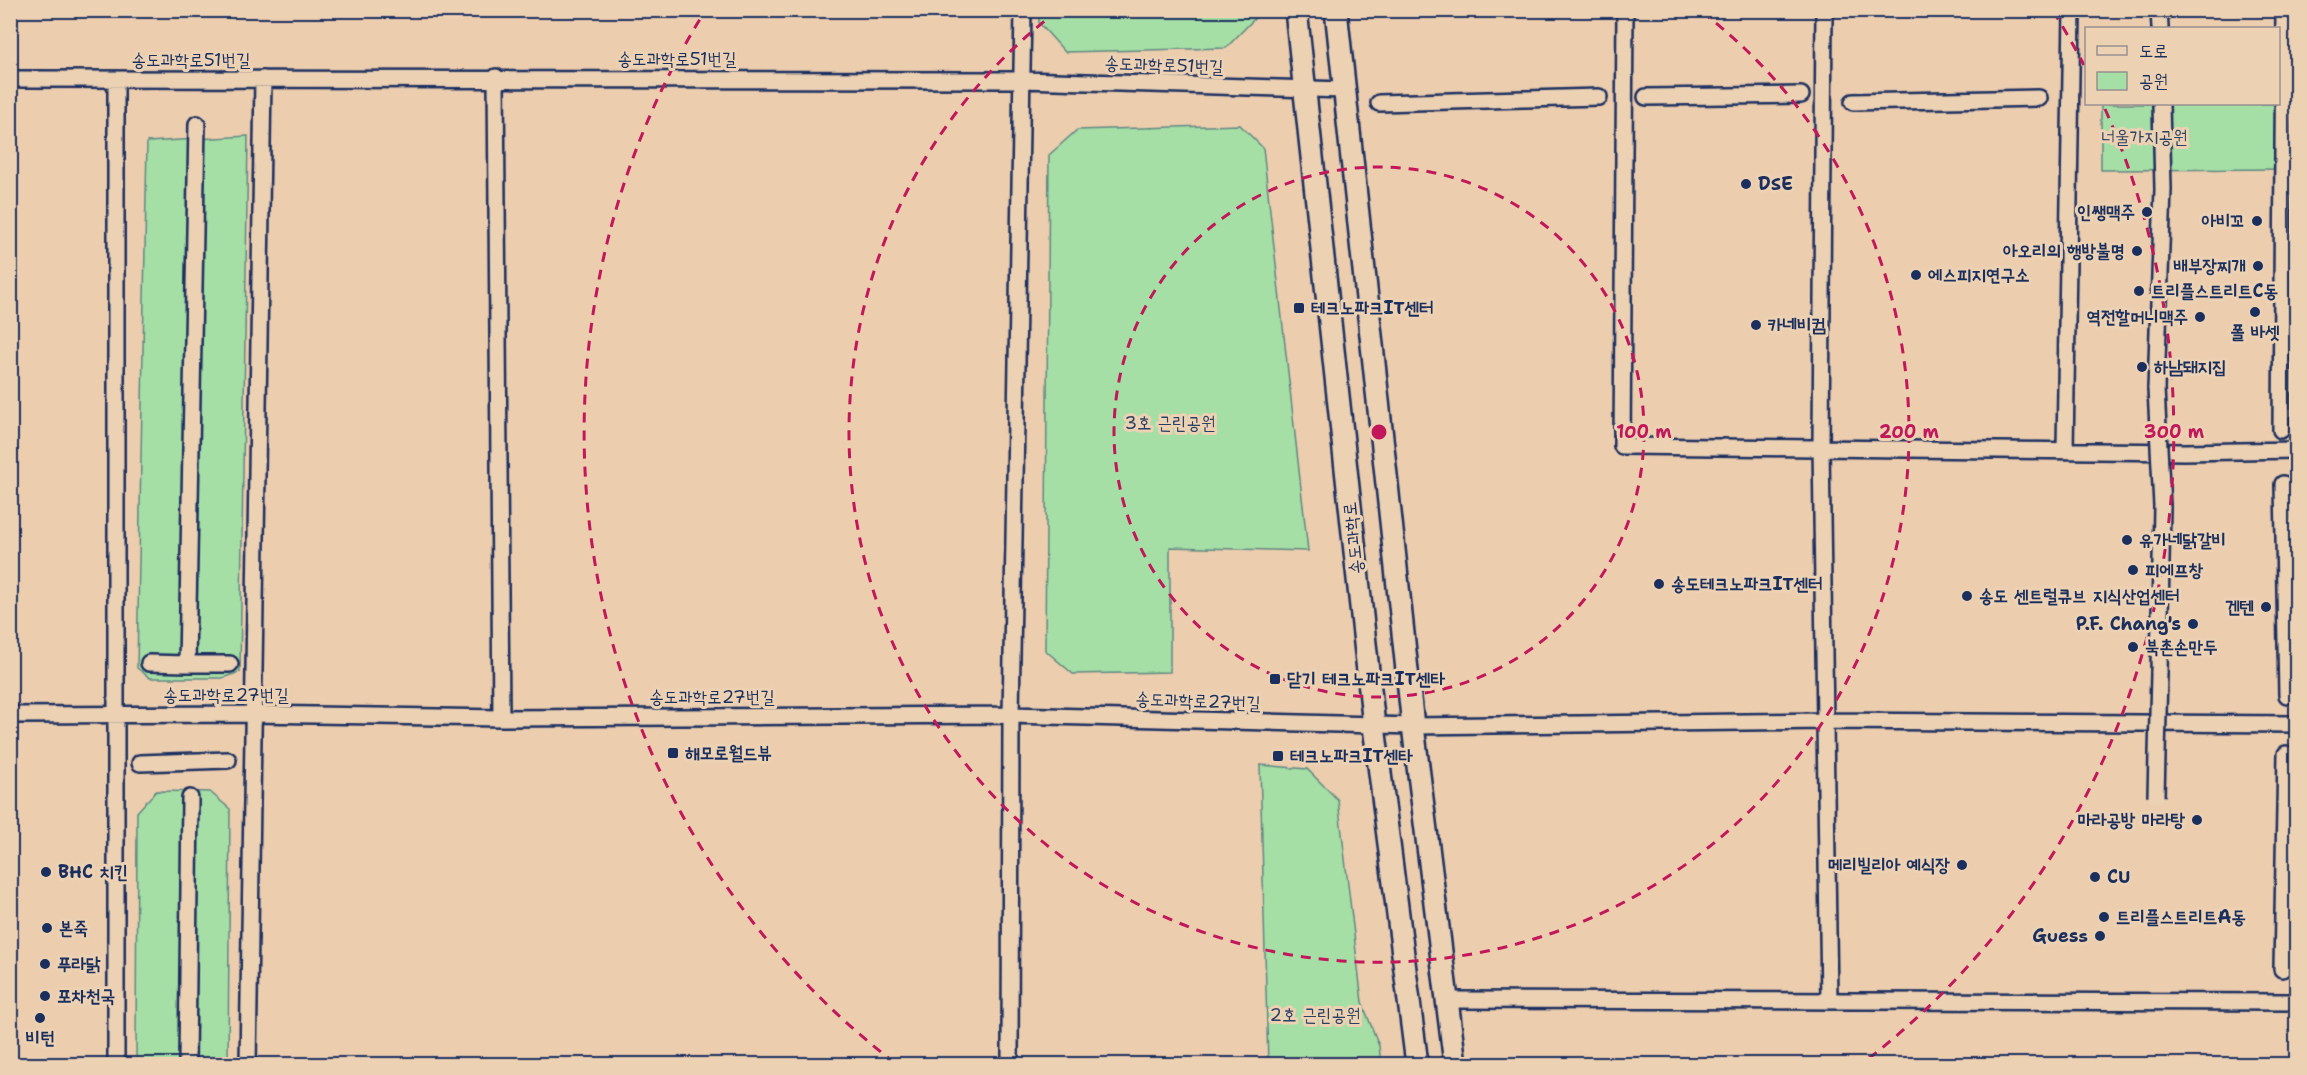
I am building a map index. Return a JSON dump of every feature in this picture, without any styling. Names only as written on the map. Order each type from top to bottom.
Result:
[{"type":"main road","name":"송도과학로","points":[[1296,10],[1374,726],[1417,1065]]},
{"type":"main road","points":[[1336,10],[1413,726],[1445,1000],[1455,1065]]},
{"type":"street","points":[[1010,1065],[1011,715],[1023,10]]},
{"type":"street","points":[[1625,10],[1622,446],[2296,450]]},
{"type":"street","points":[[1824,10],[1821,446],[1829,1000]]},
{"type":"street","points":[[2065,450],[2072,10]]},
{"type":"street","points":[[2159,10],[2160,27]]},
{"type":"street","points":[[2281,430],[2284,10]]},
{"type":"street","points":[[496,77],[501,718]]},
{"type":"street","name":"송도과학로51번길","points":[[10,79],[496,77],[1023,80],[1344,90]]},
{"type":"street","points":[[248,1065],[263,79]]},
{"type":"street","points":[[116,80],[116,1065]]},
{"type":"street","points":[[1646,97],[1801,95]]},
{"type":"street","points":[[1379,103],[1599,97]]},
{"type":"street","points":[[1853,102],[2039,98]]},
{"type":"street","points":[[2156,796],[2162,506],[2156,389],[2163,189],[2161,105]]},
{"type":"street","points":[[187,664],[196,124]]},
{"type":"street","points":[[2283,484],[2287,695]]},
{"type":"street","points":[[149,663],[230,664]]},
{"type":"street","name":"송도과학로27번길","points":[[10,715],[252,714],[501,718],[1011,715],[1374,726],[1825,721],[2296,724]]},
{"type":"street","points":[[2282,969],[2286,754]]},
{"type":"street","points":[[140,763],[228,760]]},
{"type":"street","points":[[187,1065],[190,798]]},
{"type":"street","points":[[1445,1000],[2296,1002]]},
{"type":"green space","points":[[1253,10],[1255,18],[1226,48],[1065,52],[1039,23],[1039,11]]},
{"type":"green space","name":"너울가지공원","points":[[2280,50],[2296,50],[2296,169],[2101,170],[2101,105],[2280,105]]},
{"type":"green space","name":"3호 근린공원","points":[[1240,125],[1263,148],[1308,551],[1170,547],[1170,672],[1073,674],[1045,650],[1049,155],[1077,130]]},
{"type":"green space","points":[[248,136],[240,672],[222,678],[150,678],[137,668],[147,142]]},
{"type":"green space","name":"2호 근린공원","points":[[1260,765],[1307,769],[1338,800],[1362,1002],[1379,1046],[1381,1064],[1268,1064]]},
{"type":"green space","points":[[156,791],[210,792],[230,809],[228,1064],[136,1064],[137,812]]},
{"type":"place","name":"DSE","points":[[1746,184]]},
{"type":"place","name":"인쌩맥주","points":[[2147,212]]},
{"type":"place","name":"아비꼬","points":[[2257,221]]},
{"type":"place","name":"아오리의 행방불명","points":[[2137,251]]},
{"type":"place","name":"배부장찌개","points":[[2258,266]]},
{"type":"place","name":"에스피지연구소","points":[[1916,275]]},
{"type":"place","name":"트리플스트리트C동","points":[[2139,291]]},
{"type":"place","name":"테크노파크IT센터","points":[[1299,308]]},
{"type":"place","name":"폴 바셋","points":[[2255,312]]},
{"type":"place","name":"역전할머니맥주","points":[[2200,317]]},
{"type":"place","name":"카네비컴","points":[[1756,325]]},
{"type":"place","name":"하남돼지집","points":[[2142,367]]},
{"type":"place","name":"유가네닭갈비","points":[[2127,540]]},
{"type":"place","name":"피에프창","points":[[2133,570]]},
{"type":"place","name":"송도테크노파크IT센터","points":[[1659,584]]},
{"type":"place","name":"송도 센트럴큐브 지식산업센터","points":[[1967,596]]},
{"type":"place","name":"겐텐","points":[[2266,607]]},
{"type":"place","name":"P.F. Chang's","points":[[2193,624]]},
{"type":"place","name":"북촌손만두","points":[[2133,647]]},
{"type":"place","name":"닫기 테크노파크IT센타","points":[[1275,679]]},
{"type":"place","name":"해모로월드뷰","points":[[673,753]]},
{"type":"place","name":"테크노파크IT센타","points":[[1278,756]]},
{"type":"place","name":"마라공방 마라탕","points":[[2197,820]]},
{"type":"place","name":"메리빌리아 예식장","points":[[1962,865]]},
{"type":"place","name":"BHC 치킨","points":[[46,872]]},
{"type":"place","name":"CU","points":[[2095,877]]},
{"type":"place","name":"트리플스트리트A동","points":[[2104,917]]},
{"type":"place","name":"본죽","points":[[47,928]]},
{"type":"place","name":"Guess","points":[[2100,936]]},
{"type":"place","name":"푸라닭","points":[[45,964]]},
{"type":"place","name":"포차천국","points":[[45,996]]},
{"type":"place","name":"비턴","points":[[40,1018]]}]
